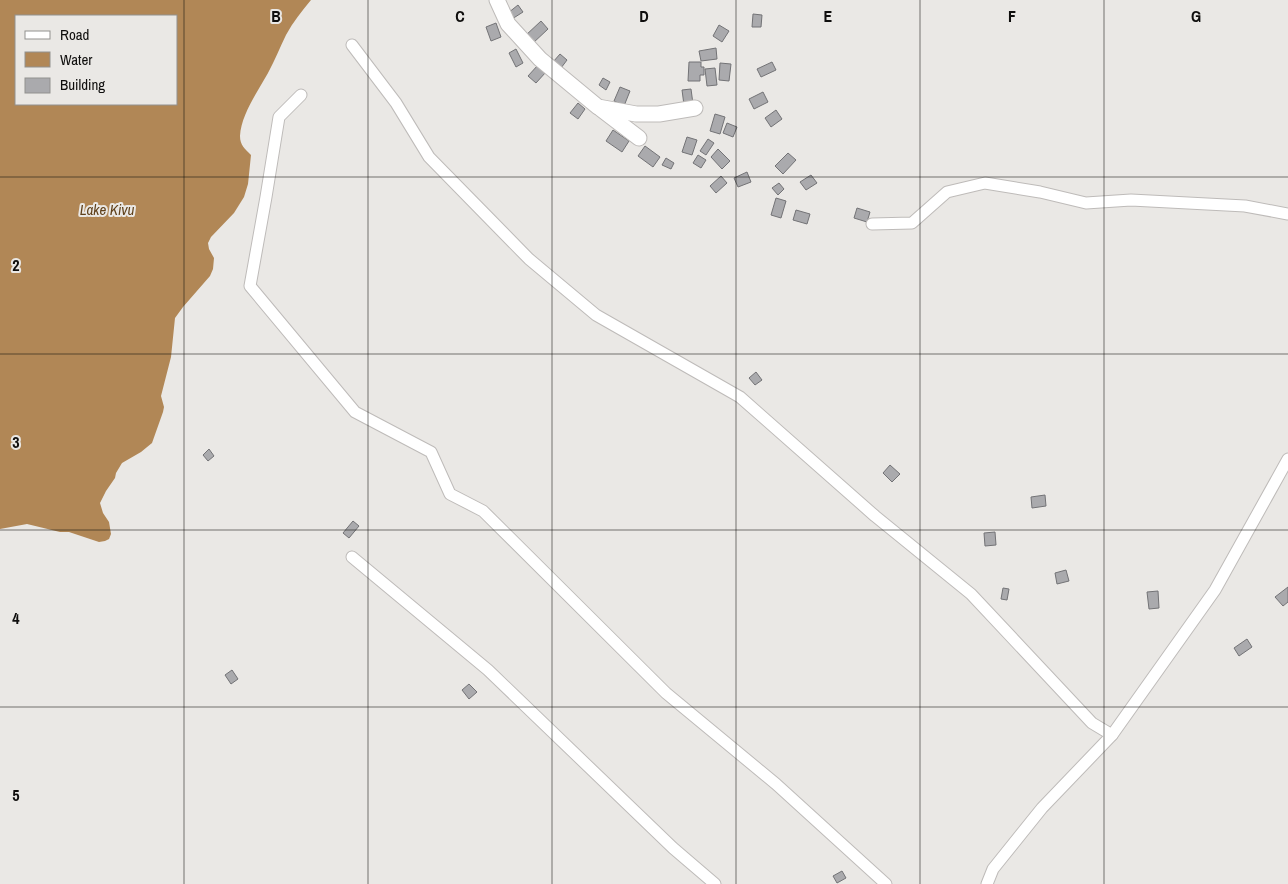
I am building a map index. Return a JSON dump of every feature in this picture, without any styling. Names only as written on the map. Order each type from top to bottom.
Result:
[{"type":"street","points":[[497,0],[508,24],[540,59],[639,138]]},
{"type":"street","points":[[352,45],[396,103],[429,157],[529,259],[596,315],[740,397],[875,516],[971,594],[1092,723],[1112,735]]},
{"type":"street","points":[[301,95],[279,117],[250,286],[355,412],[432,452],[450,494],[484,511],[666,693],[776,784],[886,884]]},
{"type":"street","points":[[598,107],[636,114],[659,114],[695,108]]},
{"type":"street","points":[[872,224],[912,223],[946,192],[985,183],[1040,192],[1086,203],[1130,200],[1245,206],[1288,214]]},
{"type":"street","points":[[987,884],[993,869],[1042,808],[1112,735],[1215,590],[1288,459]]},
{"type":"street","points":[[352,557],[488,670],[673,848],[715,884]]},
{"type":"water","name":"Lake Kivu","points":[[0,0],[311,0],[286,35],[271,68],[243,120],[240,139],[243,147],[251,155],[248,184],[244,197],[234,213],[211,237],[208,243],[214,258],[210,276],[175,318],[171,357],[161,396],[164,407],[152,443],[122,463],[100,503],[103,513],[109,522],[111,534],[109,539],[99,542],[69,532],[60,532],[27,524],[0,529]]},
{"type":"building","points":[[518,5],[523,12],[512,19],[508,13]]},
{"type":"building","points":[[753,14],[762,15],[761,27],[752,27]]},
{"type":"building","points":[[541,21],[548,29],[532,44],[525,36]]},
{"type":"building","points":[[496,23],[501,37],[491,41],[486,27]]},
{"type":"building","points":[[719,25],[729,31],[722,42],[713,36]]},
{"type":"building","points":[[716,48],[717,59],[701,61],[699,51]]},
{"type":"building","points":[[516,49],[523,63],[516,67],[509,53]]},
{"type":"building","points":[[560,54],[567,60],[561,68],[553,62]]},
{"type":"building","points":[[689,62],[701,62],[701,67],[704,67],[704,75],[700,75],[700,81],[688,81]]},
{"type":"building","points":[[772,62],[776,70],[761,77],[757,69]]},
{"type":"building","points":[[720,63],[731,64],[729,81],[719,80]]},
{"type":"building","points":[[538,65],[546,72],[536,83],[528,76]]},
{"type":"building","points":[[715,68],[717,85],[707,86],[705,69]]},
{"type":"building","points":[[603,78],[610,82],[606,90],[599,85]]},
{"type":"building","points":[[620,87],[630,91],[624,106],[614,101]]},
{"type":"building","points":[[691,89],[693,104],[684,105],[682,90]]},
{"type":"building","points":[[763,92],[768,102],[754,109],[749,99]]},
{"type":"building","points":[[578,103],[585,109],[578,119],[570,113]]},
{"type":"building","points":[[776,110],[782,119],[771,127],[765,118]]},
{"type":"building","points":[[715,114],[725,117],[720,134],[710,131]]},
{"type":"building","points":[[727,123],[737,127],[733,137],[723,133]]},
{"type":"building","points":[[613,130],[629,141],[622,152],[606,141]]},
{"type":"building","points":[[687,137],[697,140],[692,155],[682,152]]},
{"type":"building","points":[[708,139],[714,143],[706,155],[700,151]]},
{"type":"building","points":[[645,146],[660,157],[653,167],[638,156]]},
{"type":"building","points":[[718,149],[730,161],[722,169],[711,157]]},
{"type":"building","points":[[788,153],[796,160],[783,174],[775,166]]},
{"type":"building","points":[[698,155],[706,160],[701,168],[693,163]]},
{"type":"building","points":[[666,158],[674,163],[671,169],[662,165]]},
{"type":"building","points":[[747,172],[751,182],[738,187],[734,178]]},
{"type":"building","points":[[811,175],[817,183],[806,190],[800,182]]},
{"type":"building","points":[[721,176],[727,183],[716,193],[710,186]]},
{"type":"building","points":[[779,183],[784,189],[778,195],[772,188]]},
{"type":"building","points":[[776,198],[786,201],[781,218],[771,215]]},
{"type":"building","points":[[857,208],[870,212],[867,222],[854,218]]},
{"type":"building","points":[[796,210],[810,214],[807,224],[793,220]]},
{"type":"building","points":[[756,372],[762,380],[755,385],[749,378]]},
{"type":"building","points":[[209,449],[214,456],[208,461],[203,455]]},
{"type":"building","points":[[890,465],[900,474],[892,482],[883,473]]},
{"type":"building","points":[[1045,495],[1046,506],[1032,508],[1031,497]]},
{"type":"building","points":[[353,521],[359,526],[349,538],[343,533]]},
{"type":"building","points":[[995,532],[996,545],[985,546],[984,533]]},
{"type":"building","points":[[1066,570],[1069,581],[1057,584],[1055,573]]},
{"type":"building","points":[[1288,587],[1288,602],[1283,606],[1275,597]]},
{"type":"building","points":[[1003,588],[1009,589],[1007,600],[1001,599]]},
{"type":"building","points":[[1158,591],[1159,608],[1149,609],[1147,592]]},
{"type":"building","points":[[1247,639],[1252,647],[1239,656],[1234,648]]},
{"type":"building","points":[[232,670],[238,679],[231,684],[225,675]]},
{"type":"building","points":[[469,684],[477,692],[469,699],[462,690]]},
{"type":"building","points":[[842,871],[846,878],[837,883],[833,876]]}]
